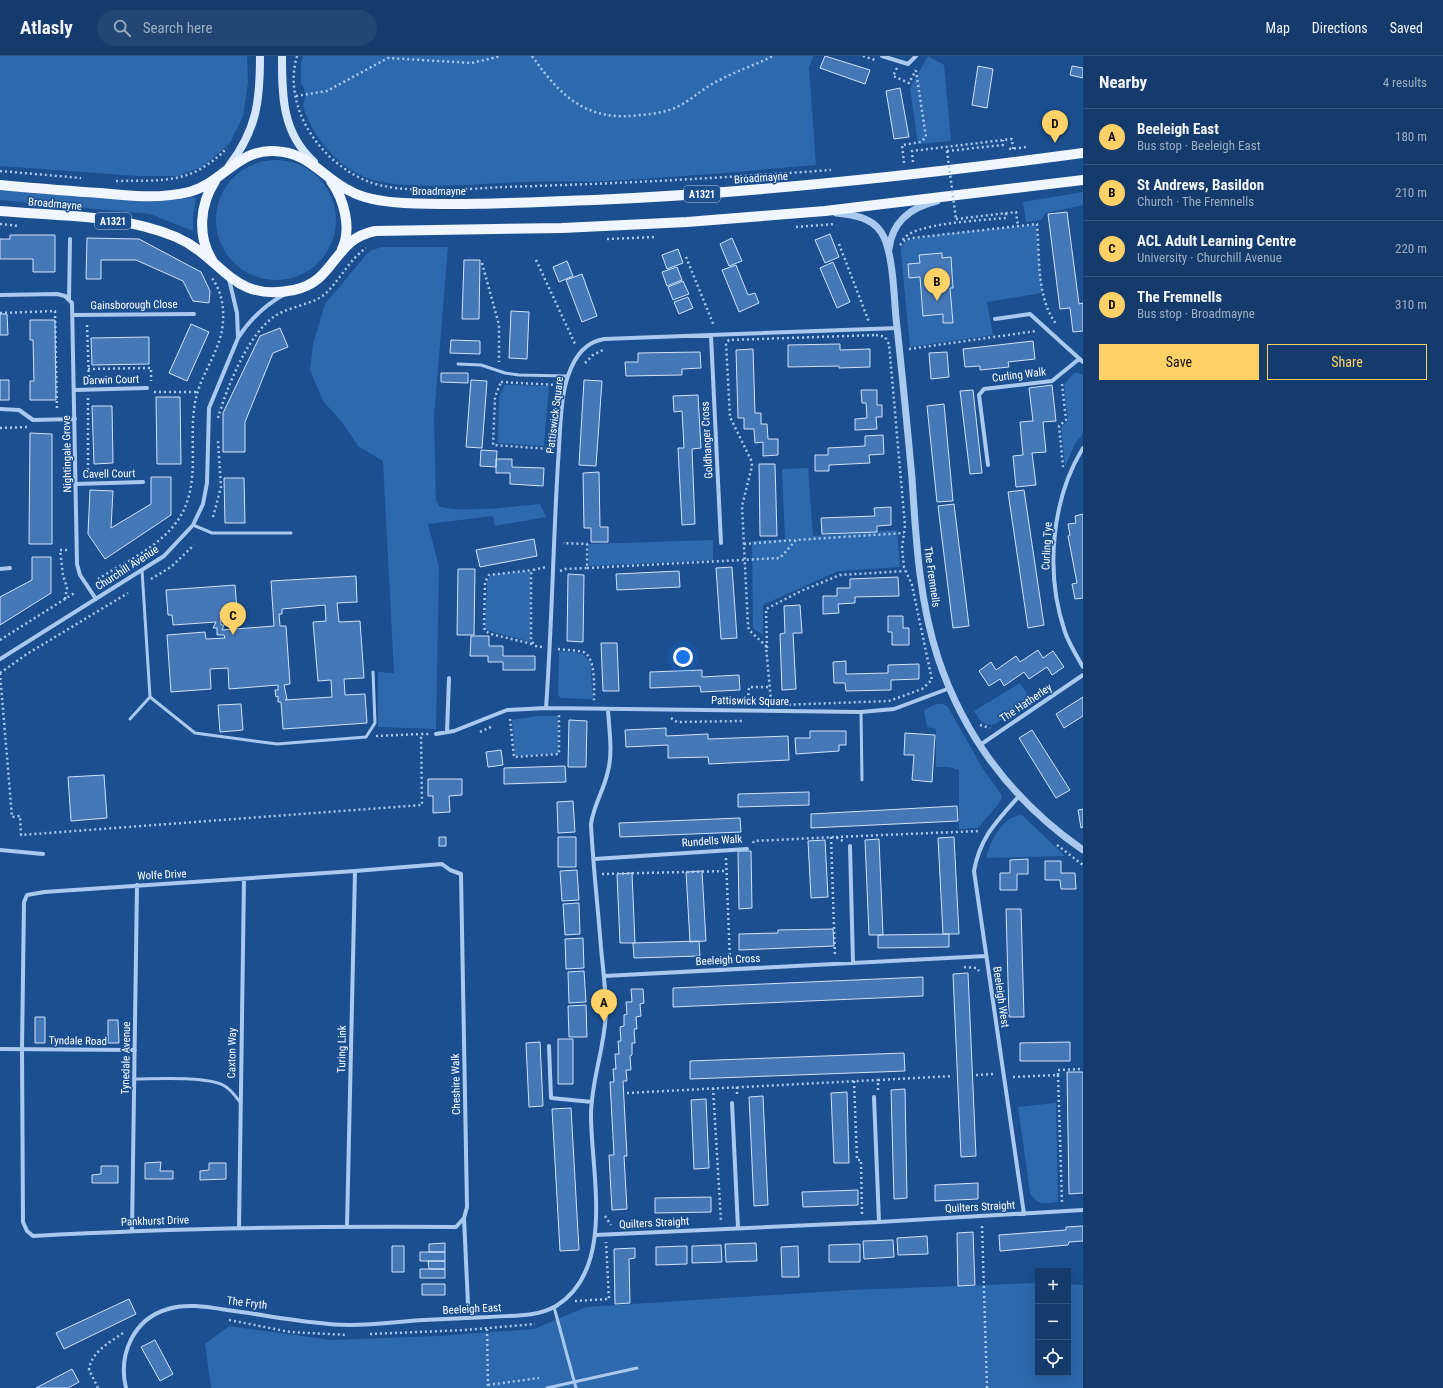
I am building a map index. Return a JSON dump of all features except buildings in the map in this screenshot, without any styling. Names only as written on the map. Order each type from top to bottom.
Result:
[{"type":"main road","points":[[228,168],[248,134],[256,113],[260,90],[260,56]]},
{"type":"main road","points":[[282,56],[282,88],[286,116],[295,139],[301,149],[324,172]]},
{"type":"main road","name":"Broadmayne","points":[[0,185],[122,195],[156,196],[190,192],[209,184],[228,168],[247,156],[268,151],[286,152],[300,156],[351,192],[364,197],[390,202],[480,203],[562,201],[793,188],[906,176],[1083,153]]},
{"type":"main road","name":"Broadmayne","points":[[324,172],[340,195],[345,217],[345,237],[338,256]]},
{"type":"main road","name":"Broadmayne","points":[[216,265],[205,244],[202,214],[208,191],[218,177]]},
{"type":"main road","name":"Broadmayne","points":[[0,211],[123,222],[142,226],[177,238],[194,247],[228,277],[239,284],[263,292],[280,292],[296,289],[310,284],[327,271],[338,256],[357,238],[375,231],[618,226],[825,211],[1083,180]]},
{"type":"street","points":[[882,56],[908,64],[916,56]]},
{"type":"street","name":"The Fremnells","points":[[889,253],[893,230],[905,216],[914,209],[959,196]]},
{"type":"street","name":"The Fremnells","points":[[825,211],[854,215],[867,219],[877,226],[883,233],[889,253],[898,328],[923,598],[938,658],[950,688],[957,704],[980,745],[1019,796],[1044,822],[1083,850]]},
{"type":"street","name":"Nightingale Grove","points":[[70,239],[75,390],[78,570],[96,599]]},
{"type":"street","name":"Churchill Avenue","points":[[228,277],[237,313],[238,338]]},
{"type":"street","name":"Churchill Avenue","points":[[0,659],[164,556],[193,525],[203,504],[207,482],[209,408],[238,338],[250,321],[269,304],[296,289]]},
{"type":"street","points":[[0,295],[57,294],[65,296],[71,302]]},
{"type":"street","name":"Gainsborough Close","points":[[73,315],[194,314]]},
{"type":"street","points":[[995,319],[1030,314],[1083,362]]},
{"type":"street","name":"Pattiswick Square","points":[[546,708],[551,652],[555,516],[560,440],[567,376],[577,357],[589,344],[596,341],[898,328]]},
{"type":"street","name":"Goldhanger Cross","points":[[711,336],[721,542]]},
{"type":"street","name":"Curling Walk","points":[[988,465],[979,395],[984,389],[1052,381],[1079,358]]},
{"type":"street","name":"Darwin Court","points":[[75,390],[147,388]]},
{"type":"street","points":[[0,409],[19,410],[33,420],[75,419]]},
{"type":"street","name":"Curling Tye","points":[[1083,448],[1070,476],[1060,508],[1057,521],[1054,564],[1058,605],[1065,632],[1083,667]]},
{"type":"street","name":"Cavell Court","points":[[76,484],[143,482]]},
{"type":"street","points":[[0,569],[10,568]]},
{"type":"street","name":"The Hatherley","points":[[980,745],[1083,675]]},
{"type":"street","points":[[447,732],[449,678]]},
{"type":"street","name":"Pattiswick Square","points":[[436,734],[476,723],[507,710],[546,708],[861,712],[894,709],[950,688]]},
{"type":"street","name":"Beeleigh East","points":[[422,1320],[520,1316],[554,1307],[569,1296],[579,1283],[588,1263],[595,1235],[596,1211],[591,1114],[606,1015],[591,824],[593,814],[608,772],[611,754],[608,709]]},
{"type":"street","name":"Beeleigh West","points":[[1019,796],[987,833],[976,859],[974,882],[1024,1214]]},
{"type":"street","points":[[852,845],[853,963]]},
{"type":"street","name":"Rundells Walk","points":[[594,858],[747,849]]},
{"type":"street","points":[[0,850],[42,854]]},
{"type":"street","name":"Wolfe Drive","points":[[22,1049],[24,902],[27,895],[137,885],[244,879],[442,864],[450,870]]},
{"type":"street","name":"Cheshire Walk","points":[[450,870],[461,874],[467,1207],[464,1218],[468,1304]]},
{"type":"street","name":"Turing Link","points":[[347,1226],[355,871]]},
{"type":"street","name":"Caxton Way","points":[[239,1228],[244,879]]},
{"type":"street","name":"Tynedale Avenue","points":[[132,1231],[137,885]]},
{"type":"street","name":"Beeleigh Cross","points":[[604,976],[986,956]]},
{"type":"street","points":[[549,1046],[551,1098],[592,1102]]},
{"type":"street","name":"Tyndale Road","points":[[0,1049],[135,1050]]},
{"type":"street","name":"Pankhurst Drive","points":[[22,1049],[23,1222],[27,1231],[33,1236],[239,1228],[347,1226],[456,1227],[464,1218]]},
{"type":"street","points":[[876,1096],[879,1222]]},
{"type":"street","points":[[732,1103],[738,1228]]},
{"type":"street","name":"Quilters Straight","points":[[595,1235],[879,1222],[1083,1210]]},
{"type":"street","name":"The Fryth","points":[[126,1388],[124,1357],[133,1335],[150,1318],[170,1308],[184,1306],[205,1307],[322,1324],[373,1325],[422,1320]]},
{"type":"lane","points":[[458,364],[481,365],[504,373],[519,375],[567,376]]},
{"type":"lane","points":[[193,525],[212,533],[291,533]]},
{"type":"lane","points":[[130,719],[150,697],[142,570]]},
{"type":"lane","points":[[150,697],[195,733],[277,744],[366,737],[375,723],[373,672]]},
{"type":"lane","points":[[861,712],[862,780]]},
{"type":"lane","points":[[134,1079],[209,1081],[222,1084],[230,1090],[240,1102]]},
{"type":"lane","points":[[554,1307],[576,1388]]},
{"type":"lane","points":[[548,1388],[637,1368]]},
{"type":"path","points":[[297,56],[294,66],[296,96],[306,128],[324,152],[350,173],[367,182],[384,186],[453,189],[604,185],[836,169]]},
{"type":"path","points":[[296,96],[327,91],[388,58],[472,63],[501,56]]},
{"type":"path","points":[[532,56],[549,77],[577,104],[594,112],[612,117],[654,114],[677,107],[711,85],[773,56]]},
{"type":"path","points":[[904,163],[902,145],[921,142],[926,137],[916,71]]},
{"type":"path","points":[[913,162],[912,151],[1012,139],[1013,149]]},
{"type":"path","points":[[1003,140],[1003,145],[947,151],[956,219],[1016,212],[1018,226]]},
{"type":"path","points":[[115,182],[157,181],[182,178],[209,165],[230,144]]},
{"type":"path","points":[[1005,150],[1028,147]]},
{"type":"path","points":[[944,158],[951,157]]},
{"type":"path","points":[[896,164],[920,161]]},
{"type":"path","points":[[0,170],[88,179]]},
{"type":"path","points":[[899,253],[900,245],[908,233],[922,228],[1006,218],[1006,213]]},
{"type":"path","points":[[0,224],[24,226]]},
{"type":"path","points":[[791,227],[837,224]]},
{"type":"path","points":[[900,245],[905,240],[912,238],[1037,224],[1044,299],[1048,312],[1059,327]]},
{"type":"path","points":[[606,239],[660,236]]},
{"type":"path","points":[[839,244],[870,322]]},
{"type":"path","points":[[218,419],[223,401],[246,348],[261,329],[276,315],[324,294],[363,250],[370,245]]},
{"type":"path","points":[[686,257],[715,329],[707,329]]},
{"type":"path","points":[[536,260],[578,345],[573,350]]},
{"type":"path","points":[[482,263],[499,325],[500,367]]},
{"type":"path","points":[[98,579],[160,540],[175,524],[184,510],[192,482],[193,422],[196,400],[219,343],[223,322],[223,302],[217,286],[210,275]]},
{"type":"path","points":[[0,313],[55,311],[57,415]]},
{"type":"path","points":[[862,323],[875,322]]},
{"type":"path","points":[[88,325],[89,382]]},
{"type":"path","points":[[908,349],[1027,331],[1040,332]]},
{"type":"path","points":[[767,650],[763,642],[749,630],[748,626],[742,506],[752,466],[751,460],[730,417],[726,347],[726,343],[729,340],[876,335],[881,335],[887,339],[889,344],[905,526],[902,548],[905,571],[912,585],[932,674],[932,680],[928,684],[907,696],[889,702],[780,705],[771,701],[767,650],[766,609],[801,591],[840,575],[905,571]]},
{"type":"path","points":[[907,341],[908,356]]},
{"type":"path","points":[[580,368],[594,355],[604,349],[612,348]]},
{"type":"path","points":[[1064,379],[1062,384],[1066,420],[1059,426],[1064,473]]},
{"type":"path","points":[[551,449],[493,445],[494,397],[501,382],[558,384],[551,449],[553,453]]},
{"type":"path","points":[[88,398],[88,474]]},
{"type":"path","points":[[0,428],[30,428]]},
{"type":"path","points":[[213,517],[220,487],[218,434]]},
{"type":"path","points":[[744,544],[904,533]]},
{"type":"path","points":[[563,536],[563,543],[587,544],[587,568]]},
{"type":"path","points":[[559,576],[560,571],[564,569],[780,558],[796,540]]},
{"type":"path","points":[[65,599],[67,588],[62,575],[60,550],[69,550],[69,542]]},
{"type":"path","points":[[151,579],[171,566],[194,545]]},
{"type":"path","points":[[545,650],[532,644],[491,634],[485,631],[485,582],[490,575],[533,570],[546,567],[547,563]]},
{"type":"path","points":[[532,644],[531,574],[533,570]]},
{"type":"path","points":[[0,640],[76,592]]},
{"type":"path","points":[[128,593],[27,654],[0,673],[12,817],[20,816],[21,835],[422,805],[421,734]]},
{"type":"path","points":[[557,656],[558,642]]},
{"type":"path","points":[[557,649],[583,652],[589,655],[592,662],[594,700]]},
{"type":"path","points":[[718,700],[748,699],[749,687],[770,687]]},
{"type":"path","points":[[588,701],[602,700]]},
{"type":"path","points":[[552,714],[564,715]]},
{"type":"path","points":[[506,721],[512,719],[514,758],[559,754],[560,715]]},
{"type":"path","points":[[669,717],[677,722],[750,720]]},
{"type":"path","points":[[978,721],[981,726],[988,728],[996,727]]},
{"type":"path","points":[[477,733],[496,725]]},
{"type":"path","points":[[366,737],[436,734]]},
{"type":"path","points":[[976,836],[982,827]]},
{"type":"path","name":"Rundells Walk","points":[[747,849],[754,841],[979,831]]},
{"type":"path","points":[[836,837],[852,845],[854,836]]},
{"type":"path","points":[[831,837],[836,959]]},
{"type":"path","points":[[724,965],[730,964],[726,855]]},
{"type":"path","points":[[602,869],[602,874],[727,871]]},
{"type":"path","points":[[963,967],[977,968],[980,972]]},
{"type":"path","points":[[976,1075],[997,1074],[996,1067]]},
{"type":"path","points":[[1069,1204],[1062,1204],[1058,1070],[1083,1069]]},
{"type":"path","points":[[1011,1077],[1058,1075]]},
{"type":"path","points":[[627,1093],[954,1076]]},
{"type":"path","points":[[876,1096],[878,1080]]},
{"type":"path","points":[[854,1081],[857,1160],[861,1160],[862,1216],[854,1216]]},
{"type":"path","points":[[737,1087],[738,1103]]},
{"type":"path","points":[[713,1088],[721,1222],[713,1223]]},
{"type":"path","points":[[604,1214],[610,1224],[616,1227]]},
{"type":"path","points":[[982,1226],[987,1388]]},
{"type":"path","points":[[578,1296],[573,1302],[609,1299],[606,1242],[602,1246]]},
{"type":"path","points":[[487,1317],[488,1386],[539,1378]]},
{"type":"path","points":[[98,1388],[89,1370],[92,1359],[97,1353],[122,1333]]},
{"type":"shaded area","points":[[0,56],[247,56],[248,83],[243,116],[230,143],[204,166],[178,176],[138,176],[0,166]]},
{"type":"shaded area","points":[[303,56],[813,56],[809,68],[816,165],[605,181],[520,182],[444,186],[386,183],[370,179],[347,167],[328,150],[320,140],[307,118],[303,106],[305,95],[301,84],[301,63]]},
{"type":"shaded area","points":[[928,56],[944,65],[951,141],[918,144],[910,88]]},
{"type":"shaded area","points":[[276,160],[299,164],[319,177],[332,197],[336,220],[332,243],[319,263],[299,276],[276,280],[253,276],[233,263],[220,243],[216,220],[220,197],[233,177],[253,164]]},
{"type":"shaded area","points":[[0,188],[150,200],[174,200],[194,197],[196,199],[193,215],[193,231],[150,214],[0,200]]},
{"type":"shaded area","points":[[1083,192],[1083,205],[1046,213],[1041,220],[1026,222],[1023,202]]},
{"type":"shaded area","points":[[1036,225],[1042,293],[987,302],[993,335],[910,347],[901,253],[905,242],[912,239],[945,234]]},
{"type":"shaded area","points":[[382,247],[448,247],[434,417],[436,500],[439,506],[448,508],[473,509],[503,508],[540,504],[546,517],[495,526],[493,516],[428,524],[439,567],[436,729],[378,727],[378,672],[394,673],[383,461],[358,446],[342,422],[323,401],[310,370],[313,344],[325,304],[366,255],[372,250]]},
{"type":"shaded area","points":[[1074,373],[1083,375],[1083,434],[1076,442],[1065,466],[1061,427],[1068,421],[1064,385]]},
{"type":"shaded area","points":[[505,385],[549,386],[544,446],[498,443],[499,397]]},
{"type":"shaded area","points":[[808,468],[813,536],[897,530],[900,567],[838,571],[763,605],[763,635],[753,628],[752,541],[785,539],[782,469]]},
{"type":"shaded area","points":[[713,540],[713,560],[589,566],[588,544]]},
{"type":"shaded area","points":[[531,571],[530,642],[487,630],[485,627],[487,582],[490,576],[495,574]]},
{"type":"shaded area","points":[[559,651],[581,654],[590,662],[593,699],[560,698],[558,694]]},
{"type":"shaded area","points":[[1020,683],[1031,700],[995,724],[985,724],[980,720],[974,711]]},
{"type":"shaded area","points":[[936,704],[943,704],[948,707],[983,769],[1001,794],[1002,797],[1000,802],[978,828],[959,829],[959,770],[949,767],[936,767],[936,729],[927,727],[924,710]]},
{"type":"shaded area","points":[[537,716],[558,716],[558,753],[515,756],[512,720]]},
{"type":"shaded area","points":[[1022,815],[1065,856],[986,858],[990,845],[1003,825],[1015,816]]},
{"type":"shaded area","points":[[1056,1103],[1058,1202],[1042,1203],[1036,1200],[1030,1193],[1018,1107]]},
{"type":"shaded area","points":[[1035,1283],[1035,1376],[1071,1376],[1071,1284],[1083,1285],[1083,1388],[211,1388],[205,1344],[229,1326],[331,1340],[438,1336],[534,1329],[586,1307],[851,1290]]},
{"type":"place","name":"The Fremnells","points":[[1055,143]]},
{"type":"place","name":"St Andrews, Basildon","points":[[937,301]]},
{"type":"place","name":"ACL Adult Learning Centre","points":[[233,635]]},
{"type":"place","name":"Beeleigh East","points":[[604,1022]]}]
